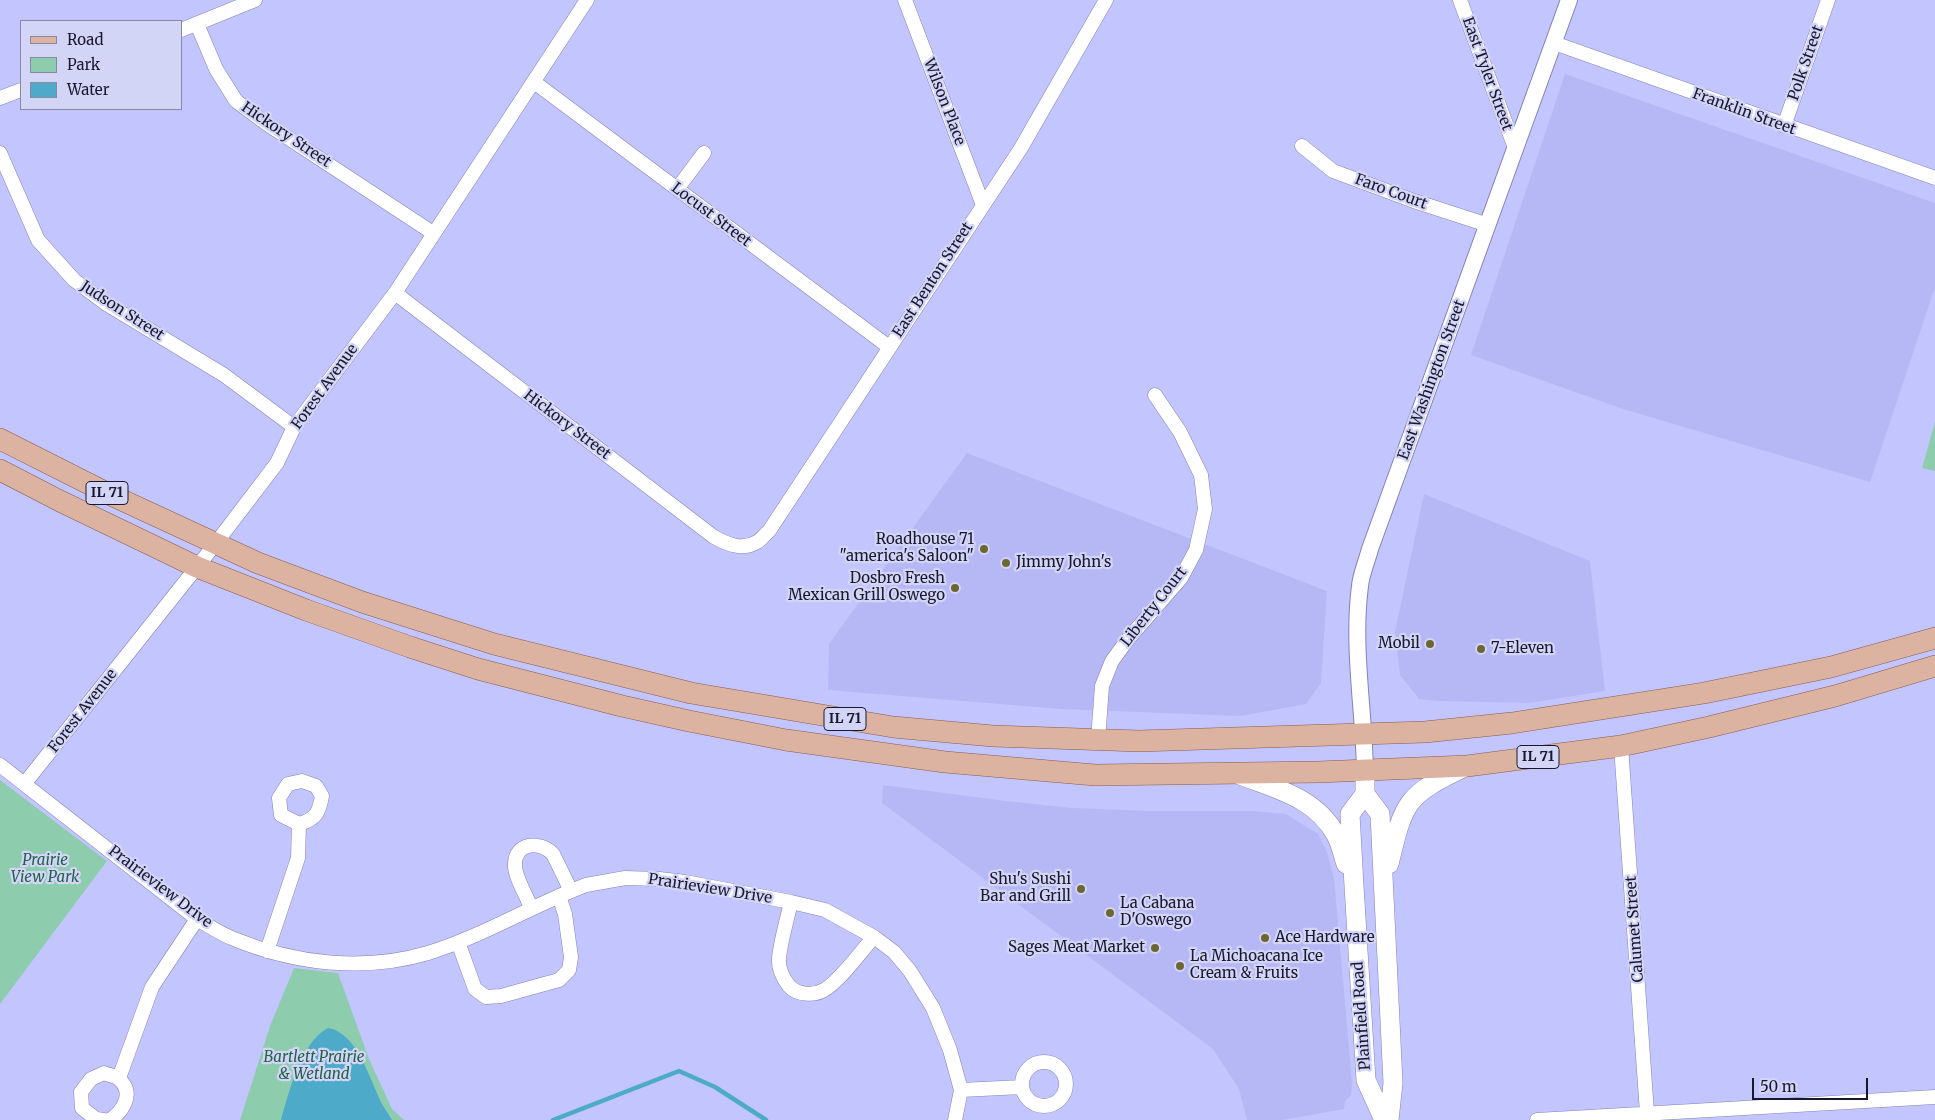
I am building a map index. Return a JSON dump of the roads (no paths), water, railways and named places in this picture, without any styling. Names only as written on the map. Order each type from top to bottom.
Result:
[{"type":"main road","name":"IL 71","points":[[0,439],[111,495],[258,562],[362,602],[494,644],[691,693],[894,727],[993,736],[1139,741],[1425,732],[1601,711],[1704,693],[1832,667],[1935,638]]},
{"type":"main road","name":"IL 71","points":[[0,470],[196,567],[306,610],[470,666],[689,722],[786,740],[945,762],[1095,775],[1365,771],[1468,766],[1621,746],[1709,727],[1835,696],[1935,666]]},
{"type":"main road","points":[[1384,885],[1398,826],[1413,798],[1437,781],[1468,766]]},
{"type":"main road","points":[[1365,771],[1365,794]]},
{"type":"main road","points":[[1234,773],[1292,794],[1316,810],[1328,822],[1337,837],[1354,886]]},
{"type":"main road","name":"Plainfield Road","points":[[1384,1120],[1366,1080],[1354,886],[1350,814],[1365,794],[1380,814],[1393,1083],[1389,1120]]},
{"type":"street","points":[[182,30],[255,0]]},
{"type":"street","name":"Forest Avenue","points":[[26,783],[277,463],[294,427],[395,293],[587,0]]},
{"type":"street","name":"Wilson Place","points":[[905,0],[983,205]]},
{"type":"street","name":"East Benton Street","points":[[744,546],[757,542],[769,531],[1021,148],[1106,0]]},
{"type":"street","name":"East Tyler Street","points":[[1460,0],[1515,148]]},
{"type":"street","name":"East Washington Street","points":[[1365,771],[1357,647],[1360,585],[1370,549],[1569,0]]},
{"type":"street","name":"Polk Street","points":[[1784,126],[1828,0]]},
{"type":"street","name":"Hickory Street","points":[[197,24],[216,69],[236,100],[268,124],[433,233]]},
{"type":"street","name":"Franklin Street","points":[[1554,43],[1935,178]]},
{"type":"street","name":"Locust Street","points":[[534,82],[888,348]]},
{"type":"street","points":[[0,98],[20,90]]},
{"type":"street","name":"Faro Court","points":[[1302,146],[1333,171],[1414,201],[1488,225]]},
{"type":"street","name":"Judson Street","points":[[0,153],[38,240],[74,280],[105,304],[224,375],[294,427]]},
{"type":"street","points":[[678,189],[704,153]]},
{"type":"street","name":"Hickory Street","points":[[395,293],[714,536],[731,546],[744,546]]},
{"type":"street","name":"Liberty Court","points":[[1098,740],[1102,686],[1112,660],[1181,578],[1196,550],[1205,510],[1201,475],[1180,432],[1155,395]]},
{"type":"street","name":"Calumet Street","points":[[1621,746],[1647,1113]]},
{"type":"street","name":"Prairieview Drive","points":[[0,765],[26,783],[197,919],[232,938],[267,951],[320,963],[361,964],[385,962],[427,953],[458,942],[565,893],[609,880],[659,879],[791,902],[825,910],[874,937],[894,952],[910,971],[933,1008],[950,1050],[961,1090],[955,1120]]},
{"type":"street","points":[[267,951],[298,858],[299,824]]},
{"type":"street","points":[[458,942],[472,984],[478,992],[486,997],[501,996],[559,980],[569,970],[571,957],[564,914],[565,893],[553,854],[543,846],[535,845],[527,847],[517,856],[514,862],[532,908]]},
{"type":"street","name":"Prairieview Drive","points":[[791,902],[779,959],[781,973],[788,985],[800,993],[812,994],[824,990],[836,980],[874,937]]},
{"type":"street","points":[[118,1078],[152,987],[197,919]]},
{"type":"street","points":[[104,1120],[96,1119],[82,1108],[82,1092],[91,1079],[104,1074],[118,1078],[126,1089],[126,1102],[120,1113],[110,1120]]},
{"type":"street","points":[[961,1090],[1022,1087]]},
{"type":"street","points":[[1537,1120],[1935,1097]]},
{"type":"water","points":[[328,1028],[338,1031],[355,1047],[382,1104],[392,1120],[281,1120],[292,1082],[303,1056],[310,1044]]},
{"type":"waterway","points":[[553,1120],[679,1071],[715,1087],[766,1120]]},
{"type":"place","name":"Roadhouse 71 \"america's Saloon\"","points":[[984,549]]},
{"type":"place","name":"Jimmy John's","points":[[1006,563]]},
{"type":"place","name":"Dosbro Fresh Mexican Grill Oswego","points":[[955,588]]},
{"type":"place","name":"Mobil","points":[[1430,644]]},
{"type":"place","name":"7-Eleven","points":[[1481,649]]},
{"type":"place","name":"Shu's Sushi Bar and Grill","points":[[1081,889]]},
{"type":"place","name":"La Cabana D'Oswego","points":[[1110,913]]},
{"type":"place","name":"Ace Hardware","points":[[1265,938]]},
{"type":"place","name":"Sages Meat Market","points":[[1155,948]]},
{"type":"place","name":"La Michoacana Ice Cream & Fruits","points":[[1180,966]]},
{"type":"park label","name":"Prairie View Park","points":[[45,870]]},
{"type":"park label","name":"Bartlett Prairie & Wetland","points":[[314,1066]]}]
